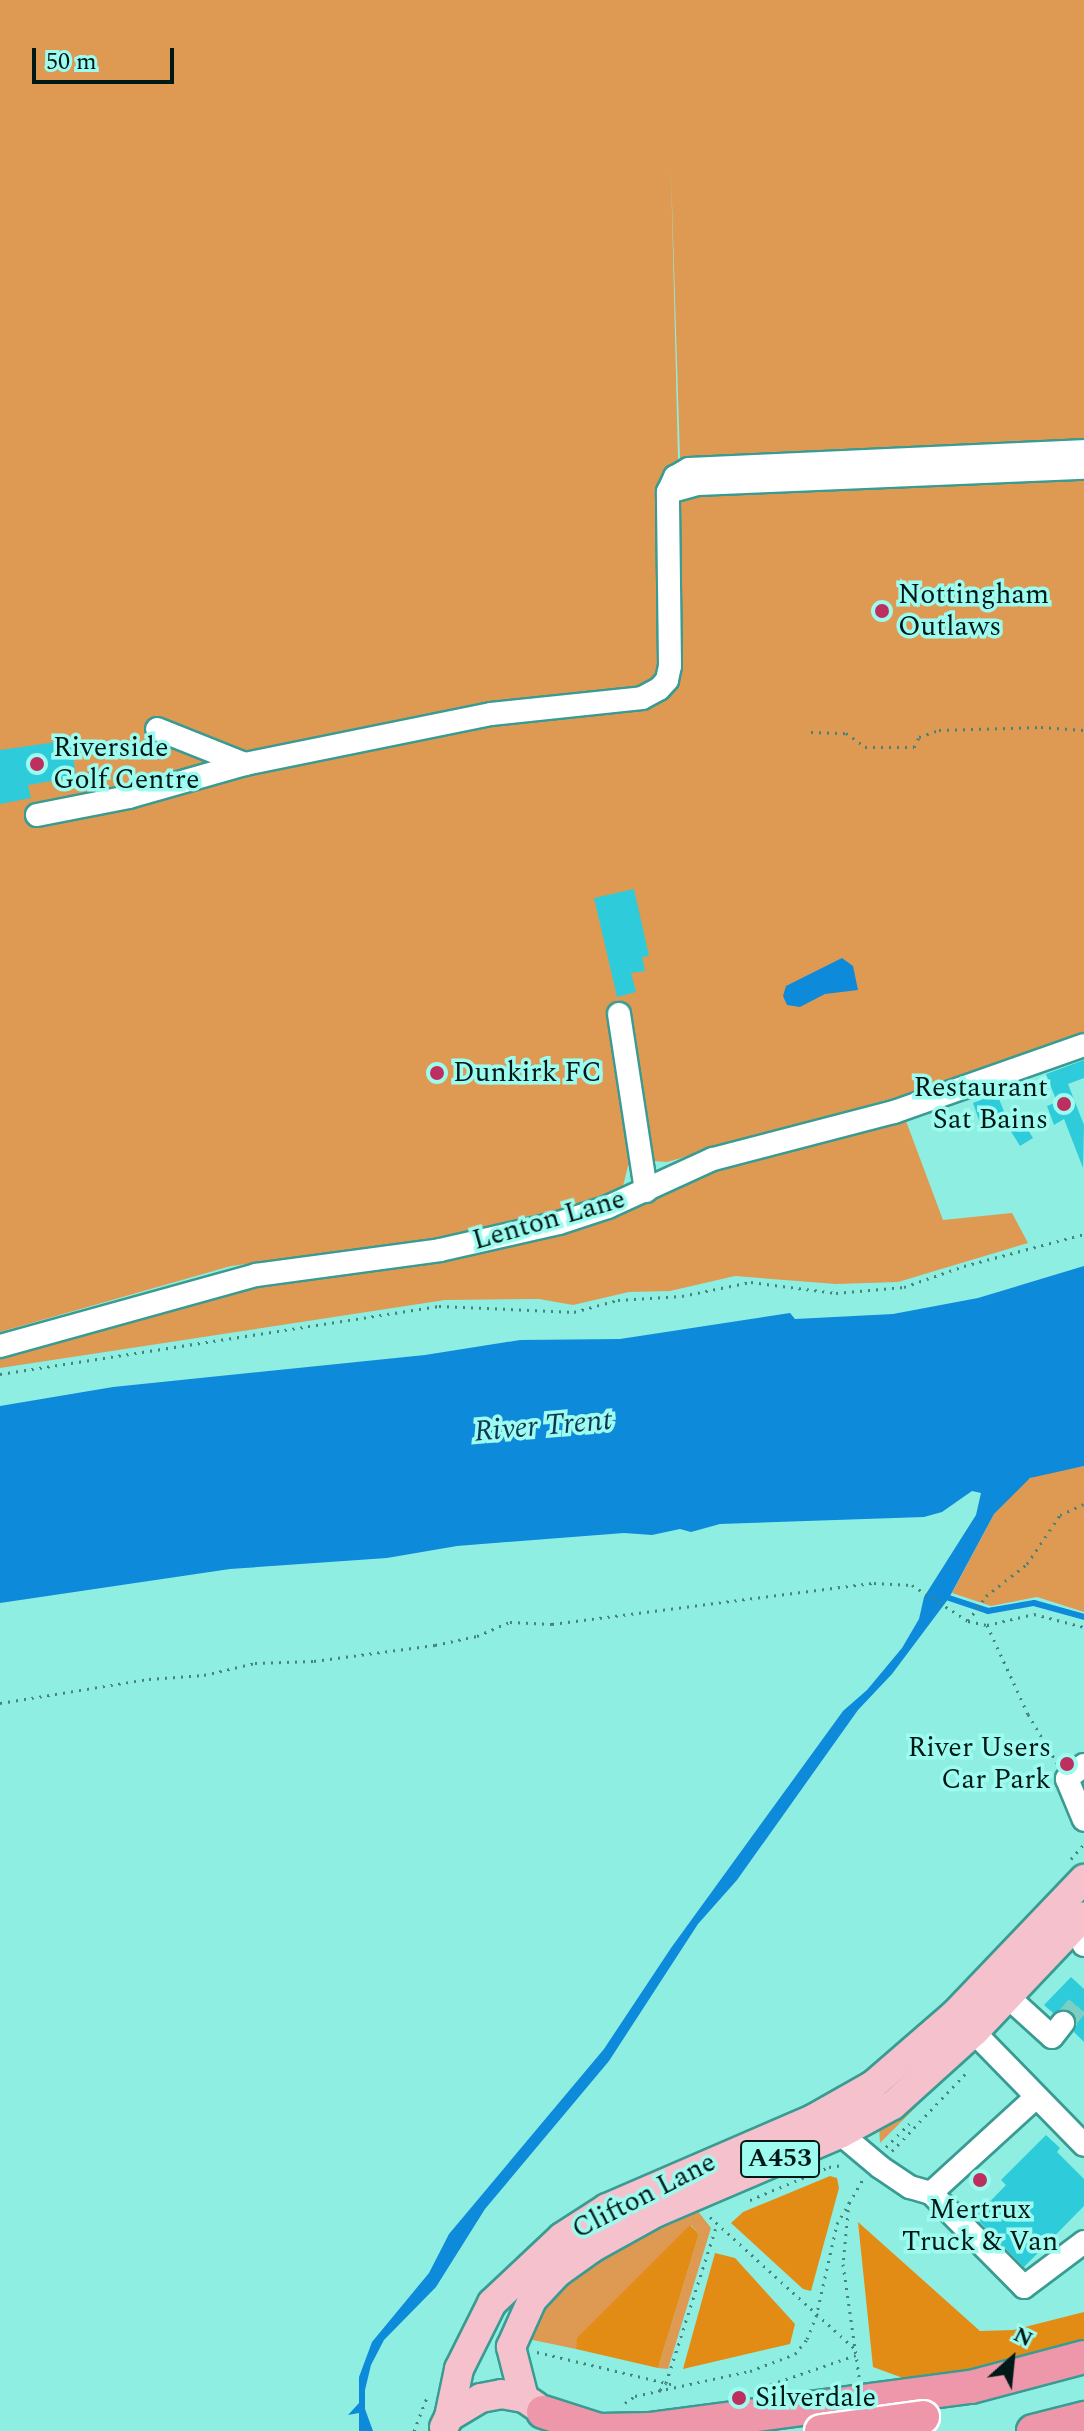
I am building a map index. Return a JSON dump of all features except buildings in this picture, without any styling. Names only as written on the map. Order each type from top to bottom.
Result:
[{"type":"highway","points":[[541,2414],[599,2430],[650,2429],[971,2387],[1084,2357]]},
{"type":"highway","points":[[821,2431],[923,2417],[1043,2390],[1084,2374]]},
{"type":"highway","points":[[1033,2431],[1084,2418]]},
{"type":"main road","name":"Clifton Lane","points":[[445,2424],[459,2369],[492,2303],[562,2237],[607,2208],[830,2125],[893,2105],[965,2022],[1074,1872]]},
{"type":"main road","name":"Clifton Lane","points":[[965,2022],[1008,1997],[1081,1929]]},
{"type":"main road","name":"Clifton Lane","points":[[511,2347],[532,2300],[557,2273],[592,2248],[830,2125]]},
{"type":"main road","points":[[511,2347],[541,2414]]},
{"type":"main road","name":"A453","points":[[445,2424],[481,2398],[501,2394],[541,2414]]},
{"type":"street","points":[[37,815],[129,797],[245,764],[491,714],[642,698],[659,689],[670,666],[668,492],[675,477],[689,469],[1084,451]]},
{"type":"street","points":[[668,492],[698,484],[1084,468]]},
{"type":"street","points":[[157,729],[245,764]]},
{"type":"street","points":[[619,1014],[646,1191]]},
{"type":"street","name":"Lenton Lane","points":[[0,1346],[256,1275],[440,1250],[559,1223],[646,1191],[674,1174],[713,1159],[894,1112],[1084,1045]]},
{"type":"street","points":[[1075,1772],[1084,1820]]},
{"type":"street","points":[[1008,1997],[1052,2037],[1063,2023]]},
{"type":"street","points":[[965,2022],[1084,2145]]},
{"type":"street","points":[[931,2193],[1036,2097]]},
{"type":"street","points":[[830,2125],[910,2187],[931,2193],[1024,2287],[1084,2242]]},
{"type":"path","points":[[811,732],[846,733],[865,747],[914,747],[919,737],[939,730],[1041,727],[1084,730]]},
{"type":"path","points":[[0,1374],[439,1306],[574,1312],[618,1300],[682,1296],[751,1282],[836,1293],[904,1287],[964,1266],[1084,1234]]},
{"type":"path","points":[[968,1621],[986,1596],[1027,1564],[1060,1515],[1084,1504]]},
{"type":"path","points":[[0,1703],[149,1679],[204,1675],[255,1663],[314,1661],[435,1645],[477,1636],[510,1622],[552,1624],[874,1583],[914,1586],[968,1621],[987,1625],[1034,1614],[1084,1627]]},
{"type":"path","points":[[987,1625],[1028,1714],[1075,1772]]},
{"type":"path","points":[[1074,1872],[1084,1844]]},
{"type":"path","points":[[746,2202],[829,2167],[854,2167]]},
{"type":"path","points":[[511,2347],[677,2386],[778,2362],[795,2354],[807,2339],[816,2317],[837,2224],[849,2202],[843,2264],[860,2384]]},
{"type":"path","points":[[720,2210],[708,2214],[816,2317],[855,2349]]},
{"type":"path","points":[[660,2390],[666,2383],[717,2224]]},
{"type":"shaded area","points":[[0,0],[1084,0],[1084,445],[680,458],[671,171],[679,499],[687,494],[1084,478],[1084,1034],[1026,1057],[904,1095],[667,1162],[653,1161],[628,1166],[622,1190],[588,1205],[468,1235],[231,1266],[0,1332]]},
{"type":"shaded area","points":[[903,1113],[943,1220],[1012,1213],[1028,1243],[898,1282],[836,1284],[735,1276],[670,1291],[629,1292],[573,1305],[539,1299],[445,1300],[0,1368],[0,1351],[263,1282],[453,1255],[703,1172]]},
{"type":"shaded area","points":[[1084,1466],[1084,1612],[1037,1597],[991,1606],[952,1593],[994,1514],[1023,1483],[1035,1475]]},
{"type":"shaded area","points":[[969,2050],[913,2110],[880,2143],[879,2126]]},
{"type":"shaded area","points":[[830,2176],[837,2178],[839,2188],[811,2291],[803,2289],[731,2223],[743,2212]]},
{"type":"shaded area","points":[[693,2205],[711,2228],[668,2369],[658,2368],[699,2234],[691,2225],[578,2338],[576,2349],[528,2339],[545,2301],[568,2278]]},
{"type":"shaded area","points":[[858,2222],[980,2331],[1013,2330],[1084,2312],[1084,2345],[1015,2369],[911,2381],[873,2367]]},
{"type":"shaded area","points":[[690,2225],[699,2234],[658,2368],[576,2349],[577,2338]]},
{"type":"shaded area","points":[[715,2253],[735,2258],[795,2324],[790,2344],[683,2369]]},
{"type":"water","points":[[842,958],[853,966],[858,990],[825,994],[800,1007],[787,1005],[783,996],[786,986]]},
{"type":"water","name":"River Trent","points":[[1084,1266],[1084,1466],[1030,1478],[994,1514],[949,1598],[892,1674],[858,1710],[737,1880],[698,1924],[609,2061],[485,2209],[436,2287],[384,2340],[371,2365],[365,2390],[365,2409],[373,2431],[359,2431],[359,2413],[348,2415],[359,2403],[359,2377],[372,2342],[429,2273],[449,2234],[604,2049],[671,1948],[843,1711],[867,1690],[902,1648],[919,1619],[924,1597],[976,1515],[981,1493],[972,1491],[942,1512],[924,1517],[720,1524],[691,1532],[680,1529],[652,1535],[624,1533],[457,1546],[387,1558],[230,1569],[0,1603],[0,1406],[113,1387],[425,1355],[520,1340],[620,1339],[790,1313],[795,1319],[893,1314],[978,1298]]},
{"type":"waterway","points":[[949,1598],[988,1611],[1034,1603],[1084,1617]]},
{"type":"tunnel","points":[[1063,2023],[1084,1998]]},
{"type":"place","name":"Nottingham Outlaws","points":[[882,611]]},
{"type":"place","name":"Riverside Golf Centre","points":[[37,764]]},
{"type":"place","name":"Dunkirk FC","points":[[437,1073]]},
{"type":"place","name":"Restaurant Sat Bains","points":[[1064,1104]]},
{"type":"place","name":"River Users Car Park","points":[[1067,1764]]},
{"type":"place","name":"Mertrux Truck & Van","points":[[980,2180]]},
{"type":"place","name":"Silverdale","points":[[739,2398]]}]
